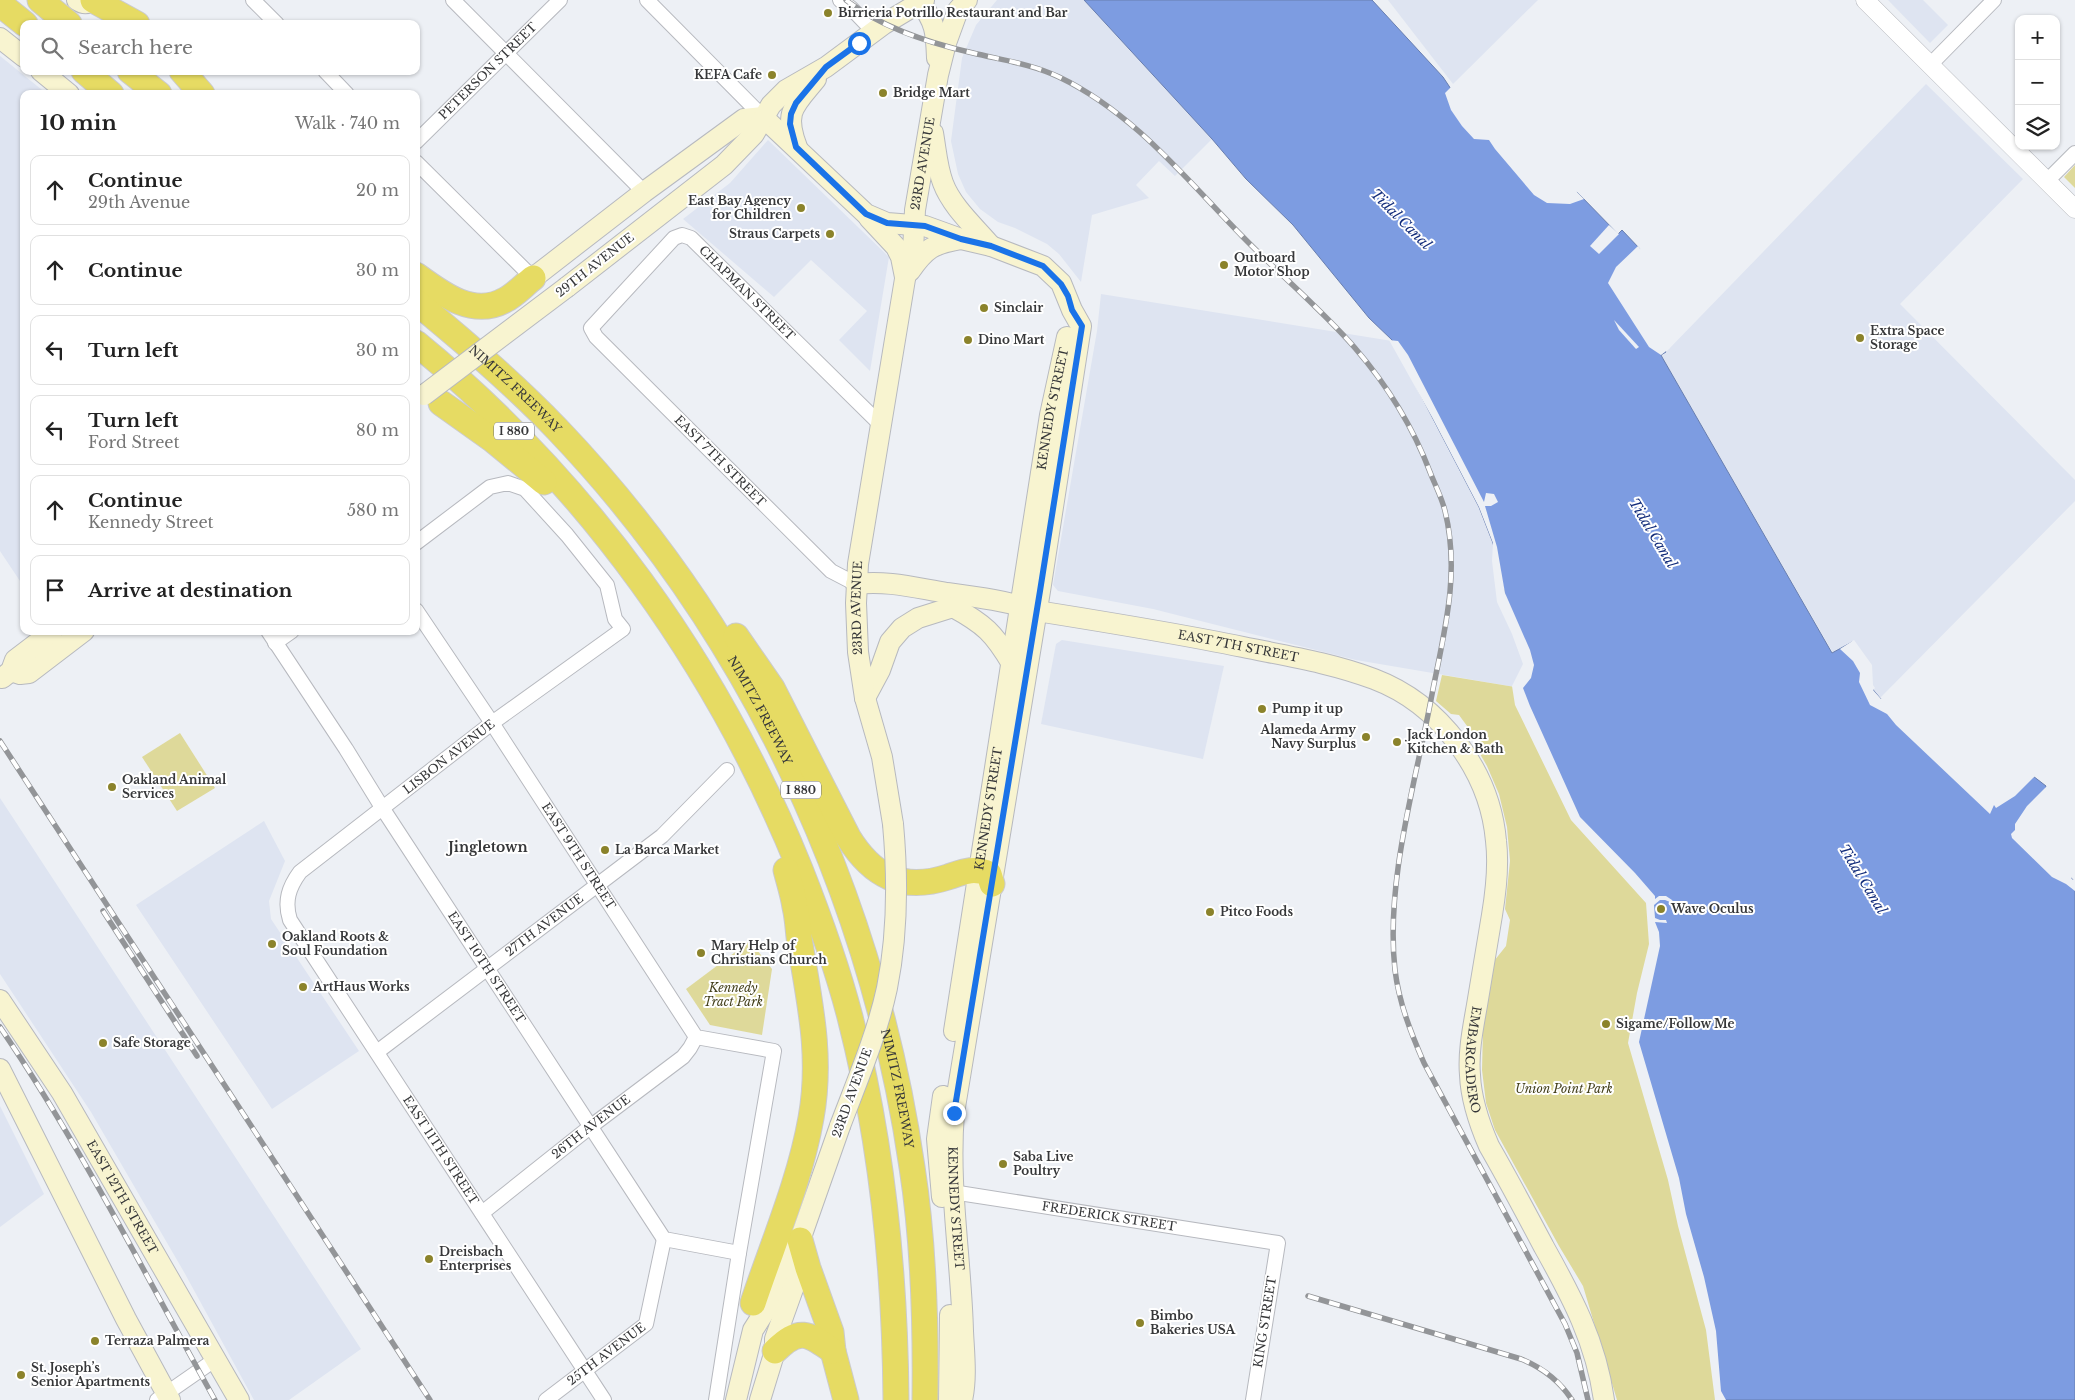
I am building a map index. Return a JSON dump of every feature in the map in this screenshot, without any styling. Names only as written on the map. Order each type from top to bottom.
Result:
[{"type":"highway","points":[[40,0],[64,20]]},
{"type":"highway","points":[[92,0],[130,20]]},
{"type":"highway","points":[[0,4],[20,20]]},
{"type":"highway","points":[[89,75],[106,90]]},
{"type":"highway","points":[[135,75],[153,90]]},
{"type":"highway","points":[[185,75],[199,90]]},
{"type":"highway","points":[[420,278],[456,301],[472,306],[487,307],[506,300],[533,278]]},
{"type":"highway","name":"NIMITZ FREEWAY","points":[[420,305],[497,371],[556,428],[604,481],[652,542],[694,601],[738,668],[784,754],[814,820],[840,885],[881,1008],[913,1170],[922,1267],[925,1400]]},
{"type":"highway","name":"I 880","points":[[420,346],[475,393],[528,445],[578,500],[602,530],[667,618],[703,673],[756,769],[785,832],[812,900],[847,1007],[862,1069],[876,1143],[886,1222],[896,1400]]},
{"type":"highway","points":[[424,397],[494,440],[602,530]]},
{"type":"highway","points":[[604,481],[676,547],[772,688],[858,854],[873,868],[888,878],[910,883],[929,883],[965,871],[986,877]]},
{"type":"highway","points":[[752,1303],[801,1162],[812,1116],[816,1074],[815,1033],[795,906],[775,829],[756,769]]},
{"type":"highway","points":[[800,1240],[831,1332],[833,1351],[846,1400]]},
{"type":"highway","points":[[775,1351],[788,1338],[801,1335],[814,1337],[833,1351]]},
{"type":"main road","points":[[77,0],[84,4],[89,4],[92,0]]},
{"type":"main road","name":"23RD AVENUE","points":[[760,1400],[775,1351],[775,1339],[798,1275],[800,1240],[878,1021],[894,951],[896,854],[882,757],[865,698],[858,652],[856,584],[858,555],[905,279],[912,251],[915,210],[938,75],[945,46],[958,10],[966,0]]},
{"type":"main road","points":[[922,1],[931,16],[936,33],[938,75]]},
{"type":"main road","name":"29TH AVENUE","points":[[424,397],[724,166],[754,134],[771,105],[786,90],[826,67],[874,32],[922,1]]},
{"type":"main road","points":[[0,38],[20,54]]},
{"type":"main road","points":[[796,147],[790,124],[791,114],[796,103],[826,67]]},
{"type":"main road","points":[[46,75],[64,90]]},
{"type":"main road","points":[[533,278],[644,192],[744,119],[763,117],[866,214],[896,247],[901,257],[905,279]]},
{"type":"main road","name":"KENNEDY STREET","points":[[931,119],[938,164],[944,185],[968,220],[991,246]]},
{"type":"main road","name":"KENNEDY STREET","points":[[866,214],[887,223],[925,226],[961,239],[991,246],[1043,266],[1061,284],[1068,296],[1072,310],[1066,348],[1050,416],[1026,611],[986,877],[937,1139],[948,1191],[962,1296],[960,1398]]},
{"type":"main road","points":[[905,279],[926,250],[937,244],[961,239]]},
{"type":"main road","name":"EAST 7TH STREET","points":[[856,584],[877,582],[1026,611],[1166,632],[1313,661],[1375,679],[1401,692],[1429,713]]},
{"type":"main road","name":"EAST 7TH STREET","points":[[856,584],[874,594],[953,607],[1026,611]]},
{"type":"main road","points":[[865,698],[880,670],[890,642],[902,628],[918,618],[953,607],[989,629],[1001,644],[1012,664]]},
{"type":"main road","name":"KENNEDY STREET","points":[[986,877],[1012,664],[1026,611]]},
{"type":"main road","points":[[6,675],[15,660],[48,635]]},
{"type":"main road","points":[[6,675],[29,673],[79,635]]},
{"type":"main road","name":"EMBARCADERO","points":[[1429,713],[1454,739],[1468,758],[1482,784],[1491,813],[1496,840],[1496,886],[1470,1058],[1472,1098],[1480,1126],[1489,1146],[1571,1294],[1584,1322],[1598,1366],[1604,1400]]},
{"type":"main road","name":"EAST 12TH STREET","points":[[0,1000],[62,1093],[239,1400]]},
{"type":"main road","points":[[0,1069],[164,1398]]},
{"type":"main road","name":"23RD AVENUE","points":[[736,1400],[753,1330],[767,1308],[783,1260],[800,1240]]},
{"type":"main road","points":[[752,1303],[753,1330]]},
{"type":"street","points":[[253,0],[273,20]]},
{"type":"street","points":[[453,0],[507,52],[644,192]]},
{"type":"street","name":"PETERSON STREET","points":[[420,138],[560,0]]},
{"type":"street","points":[[647,0],[763,117]]},
{"type":"street","points":[[1865,0],[2075,209]]},
{"type":"street","points":[[1930,65],[1994,0]]},
{"type":"street","points":[[846,3],[874,32]]},
{"type":"street","points":[[329,75],[343,90]]},
{"type":"street","points":[[2047,181],[2075,153]]},
{"type":"street","points":[[420,166],[533,278]]},
{"type":"street","name":"CHAPMAN STREET","points":[[591,328],[674,238],[682,235],[691,238],[881,425]]},
{"type":"street","name":"EAST 7TH STREET","points":[[591,328],[596,337],[824,565],[838,576],[856,584]]},
{"type":"street","name":"LISBON AVENUE","points":[[288,896],[294,880],[300,872],[492,723],[623,629],[615,619],[607,585],[525,489],[508,483],[490,487],[420,540]]},
{"type":"street","name":"EAST 9TH STREET","points":[[420,616],[492,723],[696,1037]]},
{"type":"street","name":"EAST 10TH STREET","points":[[271,637],[346,749],[383,809],[664,1239]]},
{"type":"street","name":"27TH AVENUE","points":[[377,1052],[662,836],[727,770]]},
{"type":"street","name":"EAST 11TH STREET","points":[[288,896],[287,905],[290,920],[604,1400]]},
{"type":"street","points":[[696,1037],[774,1051],[716,1400]]},
{"type":"street","name":"26TH AVENUE","points":[[482,1213],[590,1127],[683,1058],[696,1037]]},
{"type":"street","name":"FREDERICK STREET","points":[[948,1191],[1278,1243]]},
{"type":"street","points":[[664,1239],[739,1253]]},
{"type":"street","name":"25TH AVENUE","points":[[546,1400],[646,1324],[664,1239]]},
{"type":"street","name":"KING STREET","points":[[1253,1400],[1278,1243]]},
{"type":"street","points":[[164,1398],[216,1359]]},
{"type":"shaded area","points":[[997,0],[1084,0],[1212,139],[1175,176],[1159,161],[1136,185],[1149,198],[1092,215],[1081,282],[1059,254],[1047,244],[998,222],[980,209],[966,192],[958,174],[951,141],[962,58],[976,25]]},
{"type":"shaded area","points":[[1388,0],[1538,0],[1453,84]]},
{"type":"shaded area","points":[[1888,0],[1923,0],[1948,25],[1930,43]]},
{"type":"shaded area","points":[[0,56],[20,72],[20,75],[24,75],[42,90],[20,90],[20,581],[0,551]]},
{"type":"shaded area","points":[[1926,84],[2023,179],[1900,304],[2075,480],[2075,501],[1880,698],[1870,686],[1852,642],[1833,653],[1661,355]]},
{"type":"shaded area","points":[[768,140],[889,257],[870,371],[839,340],[867,311],[811,260],[774,297],[683,219],[730,183]]},
{"type":"shaded area","points":[[1101,294],[1392,341],[1479,507],[1493,543],[1526,664],[1515,687],[1356,660],[1153,609],[1058,591],[1053,585],[1097,331]]},
{"type":"shaded area","points":[[1062,640],[1224,666],[1203,759],[1041,724],[1056,644]]},
{"type":"shaded area","name":"Safe Storage","points":[[0,798],[361,1349],[289,1400],[254,1400],[184,1272],[91,1112],[0,974]]},
{"type":"shaded area","points":[[264,821],[285,861],[269,901],[271,919],[359,1051],[272,1109],[136,905]]},
{"type":"shaded area","points":[[0,1106],[44,1194],[0,1227]]},
{"type":"green space","points":[[2075,165],[2075,188],[2064,177]]},
{"type":"green space","name":"Union Point Park","points":[[1442,675],[1515,687],[1648,902],[1656,1132],[1708,1329],[1718,1400],[1617,1400],[1583,1286],[1495,1130],[1486,1103],[1482,1070],[1483,1030],[1494,961],[1506,946],[1510,920],[1505,909],[1510,861],[1507,827],[1499,794],[1487,766],[1476,747],[1478,741],[1459,715],[1451,714],[1436,701]]},
{"type":"green space","points":[[180,733],[215,788],[177,811],[142,757]]},
{"type":"green space","name":"Kennedy Tract Park","points":[[750,941],[772,969],[762,1035],[710,1025],[686,989]]},
{"type":"water","name":"Tidal Canal","points":[[1084,0],[1372,0],[1443,77],[1453,92],[1568,200],[1577,192],[1618,234],[1622,230],[1640,249],[1613,278],[1666,352],[1661,355],[1662,357],[1832,653],[1852,642],[1870,686],[1880,698],[1996,800],[2033,776],[2046,786],[2046,790],[2023,826],[2075,882],[2075,1400],[1718,1400],[1708,1329],[1671,1179],[1631,1042],[1652,944],[1648,902],[1573,819],[1518,704],[1526,664],[1514,634],[1493,543],[1479,507],[1392,340],[1369,318],[1293,225],[1246,179],[1212,139]]},
{"type":"pier","points":[[1452,86],[1494,123],[1568,197],[1573,192],[1577,192],[1584,199],[1570,204],[1547,203],[1534,195],[1489,140],[1474,139],[1462,126],[1451,110],[1445,93]]},
{"type":"pier","points":[[1609,225],[1619,234],[1599,254],[1590,246]]},
{"type":"pier","points":[[1638,246],[1642,251],[1616,278],[1670,348],[1661,355],[1649,347],[1608,283],[1616,267]]},
{"type":"pier","points":[[1614,320],[1639,347],[1636,349],[1619,330]]},
{"type":"pier","points":[[1389,340],[1398,341],[1408,355],[1484,502],[1486,493],[1494,494],[1498,502],[1491,506],[1485,506],[1497,547],[1505,593],[1530,650],[1534,665],[1531,678],[1523,688],[1580,817],[1635,873],[1655,896],[1655,899],[1659,896],[1666,896],[1676,906],[1673,907],[1670,902],[1665,900],[1660,900],[1654,905],[1655,918],[1666,920],[1667,923],[1655,922],[1659,932],[1660,946],[1639,1042],[1679,1178],[1686,1214],[1704,1277],[1716,1331],[1721,1391],[1726,1400],[1715,1400],[1706,1330],[1678,1226],[1668,1180],[1628,1043],[1637,993],[1649,944],[1646,903],[1571,820],[1515,705],[1512,686],[1523,664],[1497,602],[1492,561],[1493,543],[1479,507]]},
{"type":"pier","points":[[1854,640],[1872,665],[1873,685],[1875,688],[1873,690],[1881,699],[1883,697],[1891,704],[1897,704],[1996,797],[2032,773],[2037,774],[2015,796],[1996,808],[1994,805],[1990,814],[1896,725],[1887,714],[1870,705],[1859,682],[1860,673],[1853,661],[1840,649]]},
{"type":"pier","points":[[2048,785],[2048,791],[2026,826],[2073,876],[2071,878],[2075,879],[2075,891],[2052,877],[2012,838],[2011,834],[2015,830],[2015,824],[2027,806]]},
{"type":"railway","points":[[846,0],[875,19],[906,33],[956,49],[1028,66],[1059,77],[1111,109],[1157,148],[1242,236],[1342,333],[1378,377],[1416,439],[1444,506],[1449,534],[1451,578],[1442,644],[1398,865],[1393,936],[1395,970],[1399,994],[1406,1018],[1424,1063],[1565,1324],[1577,1353],[1588,1400]]},
{"type":"railway","points":[[0,741],[430,1400]]},
{"type":"railway","points":[[103,911],[197,1056]]},
{"type":"railway","points":[[0,1027],[30,1072],[85,1164],[215,1400]]},
{"type":"railway","points":[[1308,1296],[1521,1359],[1550,1375],[1562,1386],[1572,1400]]},
{"type":"place","name":"Birrieria Potrillo Restaurant and Bar","points":[[828,13]]},
{"type":"place","name":"KEFA Cafe","points":[[772,75]]},
{"type":"place","name":"Bridge Mart","points":[[883,93]]},
{"type":"place","name":"East Bay Agency for Children","points":[[801,208]]},
{"type":"place","name":"Straus Carpets","points":[[830,234]]},
{"type":"place","name":"Outboard Motor Shop","points":[[1224,265]]},
{"type":"place","name":"Sinclair","points":[[984,308]]},
{"type":"place","name":"Extra Space Storage","points":[[1860,338]]},
{"type":"place","name":"Dino Mart","points":[[968,340]]},
{"type":"place","name":"Pump it up","points":[[1262,709]]},
{"type":"place","name":"Alameda Army Navy Surplus","points":[[1366,737]]},
{"type":"place","name":"Jack London Kitchen & Bath","points":[[1397,742]]},
{"type":"place","name":"Oakland Animal Services","points":[[112,787]]},
{"type":"place","name":"La Barca Market","points":[[605,850]]},
{"type":"place","name":"Wave Oculus","points":[[1661,909]]},
{"type":"place","name":"Pitco Foods","points":[[1210,912]]},
{"type":"place","name":"Oakland Roots & Soul Foundation","points":[[272,944]]},
{"type":"place","name":"Mary Help of Christians Church","points":[[701,953]]},
{"type":"place","name":"ArtHaus Works","points":[[303,987]]},
{"type":"place","name":"Sigame/Follow Me","points":[[1606,1024]]},
{"type":"place","name":"Safe Storage","points":[[103,1043]]},
{"type":"place","name":"Saba Live Poultry","points":[[1003,1164]]},
{"type":"place","name":"Dreisbach Enterprises","points":[[429,1259]]},
{"type":"place","name":"Bimbo Bakeries USA","points":[[1140,1323]]},
{"type":"place","name":"Terraza Palmera","points":[[95,1341]]},
{"type":"place","name":"St. Joseph’s Senior Apartments","points":[[21,1375]]},
{"type":"district","name":"Jingletown","points":[[488,847]]},
{"type":"route","points":[[859,43],[826,67],[796,103],[791,114],[790,124],[796,147],[866,214],[887,223],[925,226],[961,239],[991,246],[1043,266],[1061,284],[1068,296],[1072,310],[1082,326],[954,1113]]}]
